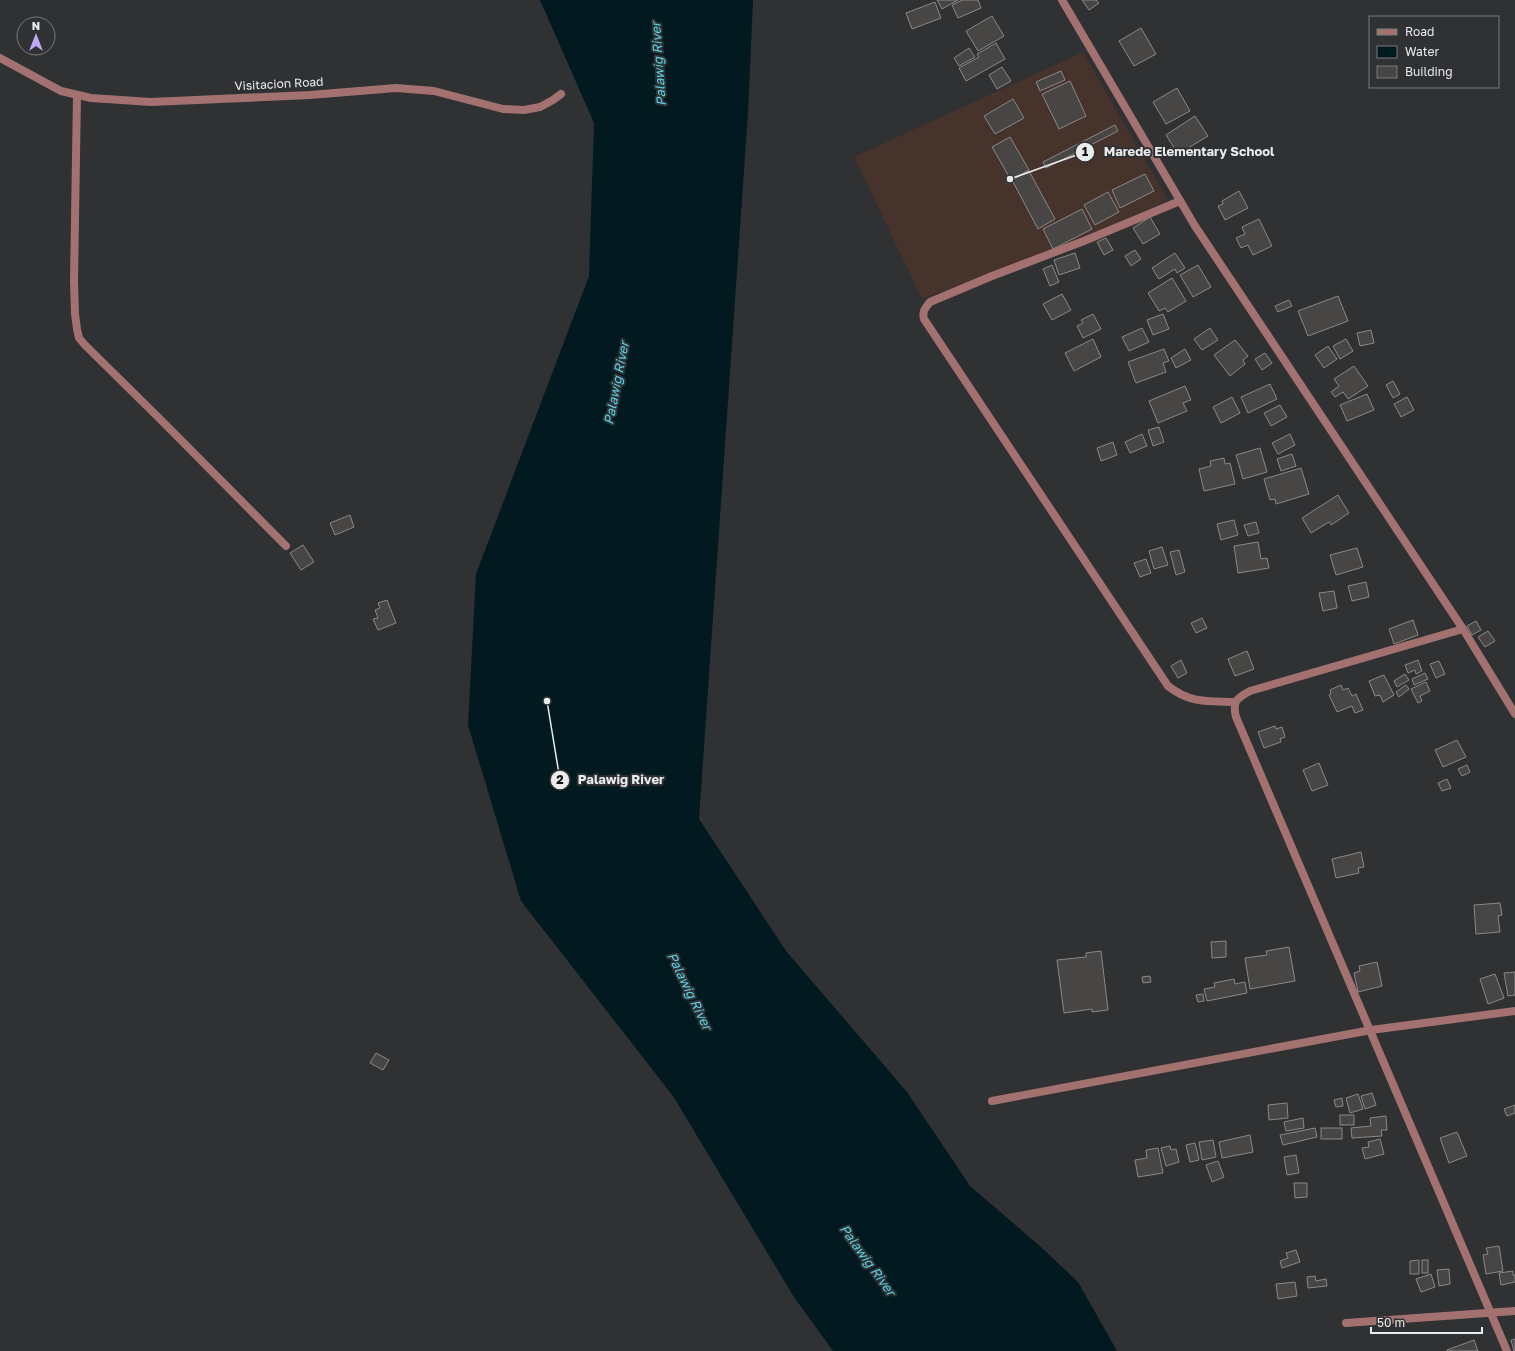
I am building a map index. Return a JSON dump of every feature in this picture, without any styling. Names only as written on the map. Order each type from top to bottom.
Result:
[{"type":"street","points":[[1062,0],[1195,226],[1463,629],[1515,714]]},
{"type":"street","name":"Visitacion Road","points":[[0,58],[60,91],[91,98],[151,102],[396,88],[434,91],[503,109],[524,110],[540,107],[561,94]]},
{"type":"street","points":[[76,95],[74,281],[76,329],[79,338],[84,346],[163,422],[286,546]]},
{"type":"street","points":[[1180,201],[1084,242],[992,276],[930,302],[925,308],[923,316],[1168,686],[1178,694],[1189,698],[1202,701],[1236,702]]},
{"type":"street","points":[[1463,629],[1250,690],[1238,697],[1234,709],[1236,717],[1507,1351]]},
{"type":"street","points":[[992,1101],[1371,1030],[1515,1011]]},
{"type":"street","points":[[1346,1323],[1515,1310]]},
{"type":"shaded area","points":[[1083,52],[1168,200],[1081,239],[922,299],[854,157]]},
{"type":"water","points":[[540,0],[753,0],[748,113],[699,819],[786,951],[907,1092],[970,1186],[1042,1248],[1078,1282],[1117,1351],[833,1351],[794,1297],[673,1096],[521,901],[468,725],[476,574],[589,276],[594,123]]},
{"type":"building","points":[[937,0],[958,0],[942,9]]},
{"type":"building","points":[[962,0],[978,0],[981,8],[958,18],[952,5]]},
{"type":"building","points":[[1082,0],[1096,0],[1099,3],[1089,10]]},
{"type":"building","points":[[935,2],[941,18],[912,29],[906,13]]},
{"type":"building","points":[[992,16],[1004,36],[978,51],[966,31]]},
{"type":"building","points":[[1141,28],[1156,54],[1134,66],[1119,41]]},
{"type":"building","points":[[996,43],[1005,59],[966,81],[959,68],[979,57],[977,54]]},
{"type":"building","points":[[969,48],[975,57],[959,66],[954,58]]},
{"type":"building","points":[[1002,67],[1011,81],[997,89],[989,75]]},
{"type":"building","points":[[1061,71],[1065,80],[1040,91],[1036,82]]},
{"type":"building","points":[[1070,81],[1086,116],[1059,129],[1042,94]]},
{"type":"building","points":[[1177,88],[1190,111],[1166,124],[1153,102]]},
{"type":"building","points":[[1013,99],[1024,118],[995,134],[984,116]]},
{"type":"building","points":[[1195,116],[1208,136],[1178,154],[1166,135]]},
{"type":"building","points":[[1115,125],[1118,131],[1046,168],[1043,162]]},
{"type":"building","points":[[1010,137],[1029,170],[1011,180],[992,147]]},
{"type":"building","points":[[1029,171],[1055,219],[1038,229],[1012,180]]},
{"type":"building","points":[[1145,174],[1154,191],[1120,208],[1112,190]]},
{"type":"building","points":[[1239,191],[1248,208],[1225,220],[1218,206],[1223,204],[1222,201]]},
{"type":"building","points":[[1108,192],[1119,212],[1095,225],[1084,205]]},
{"type":"building","points":[[1082,209],[1092,229],[1053,249],[1043,229]]},
{"type":"building","points":[[1150,217],[1160,234],[1143,244],[1133,228]]},
{"type":"building","points":[[1259,219],[1272,246],[1253,255],[1248,245],[1241,248],[1236,238],[1245,234],[1242,227]]},
{"type":"building","points":[[1106,238],[1113,250],[1104,255],[1097,242]]},
{"type":"building","points":[[1135,250],[1141,259],[1131,266],[1125,256]]},
{"type":"building","points":[[1075,253],[1080,268],[1059,275],[1054,260]]},
{"type":"building","points":[[1175,253],[1185,268],[1177,273],[1175,269],[1159,279],[1152,268]]},
{"type":"building","points":[[1052,265],[1059,282],[1050,286],[1043,269]]},
{"type":"building","points":[[1198,265],[1211,287],[1193,297],[1180,275]]},
{"type":"building","points":[[1172,278],[1186,301],[1168,312],[1165,308],[1159,311],[1148,293]]},
{"type":"building","points":[[1062,294],[1071,310],[1052,320],[1043,304]]},
{"type":"building","points":[[1338,296],[1348,321],[1308,336],[1298,311]]},
{"type":"building","points":[[1289,300],[1292,306],[1278,312],[1275,306]]},
{"type":"building","points":[[1093,314],[1101,329],[1083,338],[1077,326],[1083,323],[1081,320]]},
{"type":"building","points":[[1163,314],[1169,329],[1153,335],[1147,320]]},
{"type":"building","points":[[1142,328],[1149,342],[1129,351],[1122,337]]},
{"type":"building","points":[[1210,328],[1218,340],[1202,350],[1194,339]]},
{"type":"building","points":[[1371,330],[1374,343],[1360,346],[1357,333]]},
{"type":"building","points":[[1093,339],[1101,357],[1074,371],[1065,353]]},
{"type":"building","points":[[1346,339],[1353,351],[1340,359],[1333,346]]},
{"type":"building","points":[[1235,340],[1248,356],[1243,360],[1245,364],[1230,376],[1214,355]]},
{"type":"building","points":[[1328,346],[1337,359],[1324,368],[1315,355]]},
{"type":"building","points":[[1164,349],[1169,361],[1163,363],[1166,372],[1136,383],[1128,362]]},
{"type":"building","points":[[1185,349],[1191,360],[1176,368],[1171,358]]},
{"type":"building","points":[[1265,353],[1272,363],[1262,370],[1255,359]]},
{"type":"building","points":[[1354,366],[1368,386],[1348,399],[1343,392],[1335,397],[1331,392],[1339,386],[1334,379]]},
{"type":"building","points":[[1393,381],[1400,394],[1393,398],[1386,385]]},
{"type":"building","points":[[1270,384],[1277,399],[1248,413],[1241,397]]},
{"type":"building","points":[[1185,386],[1191,400],[1183,403],[1187,411],[1158,423],[1149,401]]},
{"type":"building","points":[[1367,394],[1374,410],[1347,421],[1340,405]]},
{"type":"building","points":[[1232,397],[1240,413],[1221,423],[1213,407]]},
{"type":"building","points":[[1407,397],[1414,410],[1401,417],[1394,404]]},
{"type":"building","points":[[1280,405],[1287,417],[1271,426],[1264,413]]},
{"type":"building","points":[[1159,427],[1164,442],[1153,446],[1148,430]]},
{"type":"building","points":[[1142,434],[1147,446],[1130,453],[1125,442]]},
{"type":"building","points":[[1290,434],[1295,445],[1278,454],[1272,443]]},
{"type":"building","points":[[1113,442],[1117,455],[1101,461],[1097,448]]},
{"type":"building","points":[[1260,448],[1267,472],[1243,479],[1236,455]]},
{"type":"building","points":[[1292,454],[1296,466],[1281,471],[1277,459]]},
{"type":"building","points":[[1224,458],[1225,464],[1230,463],[1235,484],[1204,491],[1199,469],[1211,466],[1210,461]]},
{"type":"building","points":[[1301,468],[1309,494],[1276,504],[1275,499],[1270,500],[1264,479]]},
{"type":"building","points":[[1338,495],[1349,513],[1331,525],[1329,522],[1311,533],[1302,518]]},
{"type":"building","points":[[350,515],[354,527],[335,535],[330,523]]},
{"type":"building","points":[[1234,520],[1238,535],[1221,540],[1217,524]]},
{"type":"building","points":[[1256,522],[1259,533],[1248,536],[1244,525]]},
{"type":"building","points":[[1258,542],[1261,559],[1267,558],[1269,568],[1238,573],[1234,546]]},
{"type":"building","points":[[303,545],[314,562],[301,570],[290,553]]},
{"type":"building","points":[[1162,547],[1168,565],[1154,569],[1149,551]]},
{"type":"building","points":[[1357,548],[1363,567],[1336,575],[1330,555]]},
{"type":"building","points":[[1179,550],[1185,572],[1176,575],[1170,552]]},
{"type":"building","points":[[1146,559],[1151,573],[1140,577],[1134,563]]},
{"type":"building","points":[[1366,582],[1369,597],[1352,601],[1348,586]]},
{"type":"building","points":[[1334,591],[1337,608],[1323,611],[1319,593]]},
{"type":"building","points":[[387,600],[396,623],[378,630],[373,619],[378,618],[375,610],[380,608],[378,603]]},
{"type":"building","points":[[1202,618],[1207,628],[1196,633],[1191,623]]},
{"type":"building","points":[[1413,620],[1418,635],[1394,644],[1389,629]]},
{"type":"building","points":[[1476,621],[1481,630],[1472,635],[1467,626]]},
{"type":"building","points":[[1488,631],[1495,641],[1485,647],[1478,637]]},
{"type":"building","points":[[1247,651],[1254,669],[1235,676],[1228,659]]},
{"type":"building","points":[[1181,660],[1187,673],[1178,678],[1171,666]]},
{"type":"building","points":[[1418,660],[1422,671],[1416,674],[1415,670],[1408,673],[1405,665]]},
{"type":"building","points":[[1439,661],[1445,674],[1436,678],[1430,664]]},
{"type":"building","points":[[1425,673],[1428,679],[1414,685],[1412,679]]},
{"type":"building","points":[[1405,674],[1409,680],[1397,687],[1394,681]]},
{"type":"building","points":[[1384,675],[1394,695],[1383,702],[1380,695],[1375,696],[1369,681]]},
{"type":"building","points":[[1426,682],[1430,691],[1420,696],[1422,701],[1418,703],[1411,689]]},
{"type":"building","points":[[1341,685],[1343,690],[1348,688],[1352,696],[1356,694],[1363,710],[1355,713],[1352,706],[1337,712],[1329,695],[1331,694],[1330,690]]},
{"type":"building","points":[[1406,685],[1409,689],[1399,697],[1396,692]]},
{"type":"building","points":[[1275,726],[1276,729],[1282,727],[1285,737],[1280,739],[1281,742],[1264,748],[1258,732]]},
{"type":"building","points":[[1457,740],[1466,757],[1443,767],[1435,750]]},
{"type":"building","points":[[1319,763],[1328,785],[1312,791],[1303,770]]},
{"type":"building","points":[[1467,765],[1470,772],[1462,776],[1458,769]]},
{"type":"building","points":[[1447,779],[1451,788],[1442,791],[1438,783]]},
{"type":"building","points":[[1361,852],[1364,867],[1358,868],[1359,873],[1336,878],[1332,859]]},
{"type":"building","points":[[1500,903],[1502,915],[1498,916],[1500,932],[1476,934],[1474,905]]},
{"type":"building","points":[[1226,941],[1226,957],[1212,958],[1211,942]]},
{"type":"building","points":[[1289,947],[1295,981],[1250,989],[1245,958],[1267,955],[1266,951]]},
{"type":"building","points":[[1101,951],[1108,1010],[1092,1012],[1092,1009],[1064,1013],[1057,960],[1086,957],[1086,953]]},
{"type":"building","points":[[1377,962],[1382,986],[1358,992],[1354,973],[1360,971],[1359,966]]},
{"type":"building","points":[[1515,972],[1515,995],[1508,996],[1504,973]]},
{"type":"building","points":[[1495,974],[1504,998],[1488,1004],[1480,979]]},
{"type":"building","points":[[1150,976],[1151,982],[1143,983],[1142,977]]},
{"type":"building","points":[[1234,979],[1235,984],[1245,982],[1247,993],[1207,1001],[1204,989],[1215,987],[1214,983]]},
{"type":"building","points":[[1203,994],[1204,1001],[1198,1002],[1196,995]]},
{"type":"building","points":[[376,1053],[389,1060],[383,1070],[370,1063]]},
{"type":"building","points":[[1372,1093],[1376,1105],[1365,1109],[1361,1096]]},
{"type":"building","points":[[1358,1094],[1363,1109],[1350,1113],[1346,1098]]},
{"type":"building","points":[[1342,1098],[1343,1106],[1336,1107],[1334,1100]]},
{"type":"building","points":[[1287,1103],[1288,1118],[1269,1120],[1268,1105]]},
{"type":"building","points":[[1515,1105],[1515,1113],[1507,1116],[1504,1109]]},
{"type":"building","points":[[1340,1115],[1354,1115],[1354,1125],[1340,1125]]},
{"type":"building","points":[[1386,1116],[1387,1130],[1381,1130],[1382,1136],[1352,1138],[1351,1128],[1371,1126],[1370,1118]]},
{"type":"building","points":[[1303,1118],[1304,1128],[1286,1131],[1284,1122]]},
{"type":"building","points":[[1315,1128],[1317,1137],[1283,1145],[1280,1135]]},
{"type":"building","points":[[1321,1128],[1342,1128],[1342,1139],[1321,1139]]},
{"type":"building","points":[[1457,1132],[1467,1156],[1449,1163],[1440,1138]]},
{"type":"building","points":[[1250,1135],[1253,1152],[1222,1158],[1219,1142]]},
{"type":"building","points":[[1380,1139],[1384,1154],[1365,1159],[1362,1148],[1369,1147],[1368,1142]]},
{"type":"building","points":[[1213,1140],[1216,1157],[1202,1160],[1199,1142]]},
{"type":"building","points":[[1195,1143],[1199,1160],[1190,1162],[1186,1145]]},
{"type":"building","points":[[1170,1146],[1171,1150],[1176,1149],[1179,1162],[1166,1166],[1161,1148]]},
{"type":"building","points":[[1158,1148],[1163,1173],[1138,1177],[1135,1160],[1147,1158],[1146,1150]]},
{"type":"building","points":[[1296,1155],[1299,1173],[1287,1175],[1284,1157]]},
{"type":"building","points":[[1218,1161],[1224,1177],[1212,1182],[1206,1165]]},
{"type":"building","points":[[1294,1183],[1307,1183],[1307,1197],[1295,1198]]},
{"type":"building","points":[[1499,1246],[1503,1271],[1486,1274],[1483,1255],[1488,1254],[1486,1248]]},
{"type":"building","points":[[1296,1250],[1300,1262],[1282,1268],[1280,1261],[1288,1258],[1286,1253]]},
{"type":"building","points":[[1419,1260],[1419,1274],[1410,1274],[1410,1261]]},
{"type":"building","points":[[1422,1260],[1428,1260],[1428,1273],[1422,1273]]},
{"type":"building","points":[[1449,1269],[1450,1284],[1439,1286],[1437,1270]]},
{"type":"building","points":[[1513,1271],[1513,1275],[1515,1275],[1515,1282],[1501,1285],[1499,1273]]},
{"type":"building","points":[[1431,1274],[1435,1287],[1421,1292],[1416,1279]]},
{"type":"building","points":[[1315,1276],[1316,1281],[1326,1279],[1327,1286],[1308,1288],[1307,1277]]},
{"type":"building","points":[[1295,1282],[1297,1296],[1278,1299],[1276,1284]]},
{"type":"building","points":[[1515,1339],[1515,1351],[1514,1351],[1511,1340]]},
{"type":"building","points":[[1474,1340],[1478,1351],[1447,1351],[1447,1350]]},
{"type":"place","name":"Marede Elementary School","points":[[1010,179]]},
{"type":"place","name":"Palawig River","points":[[547,701]]}]
